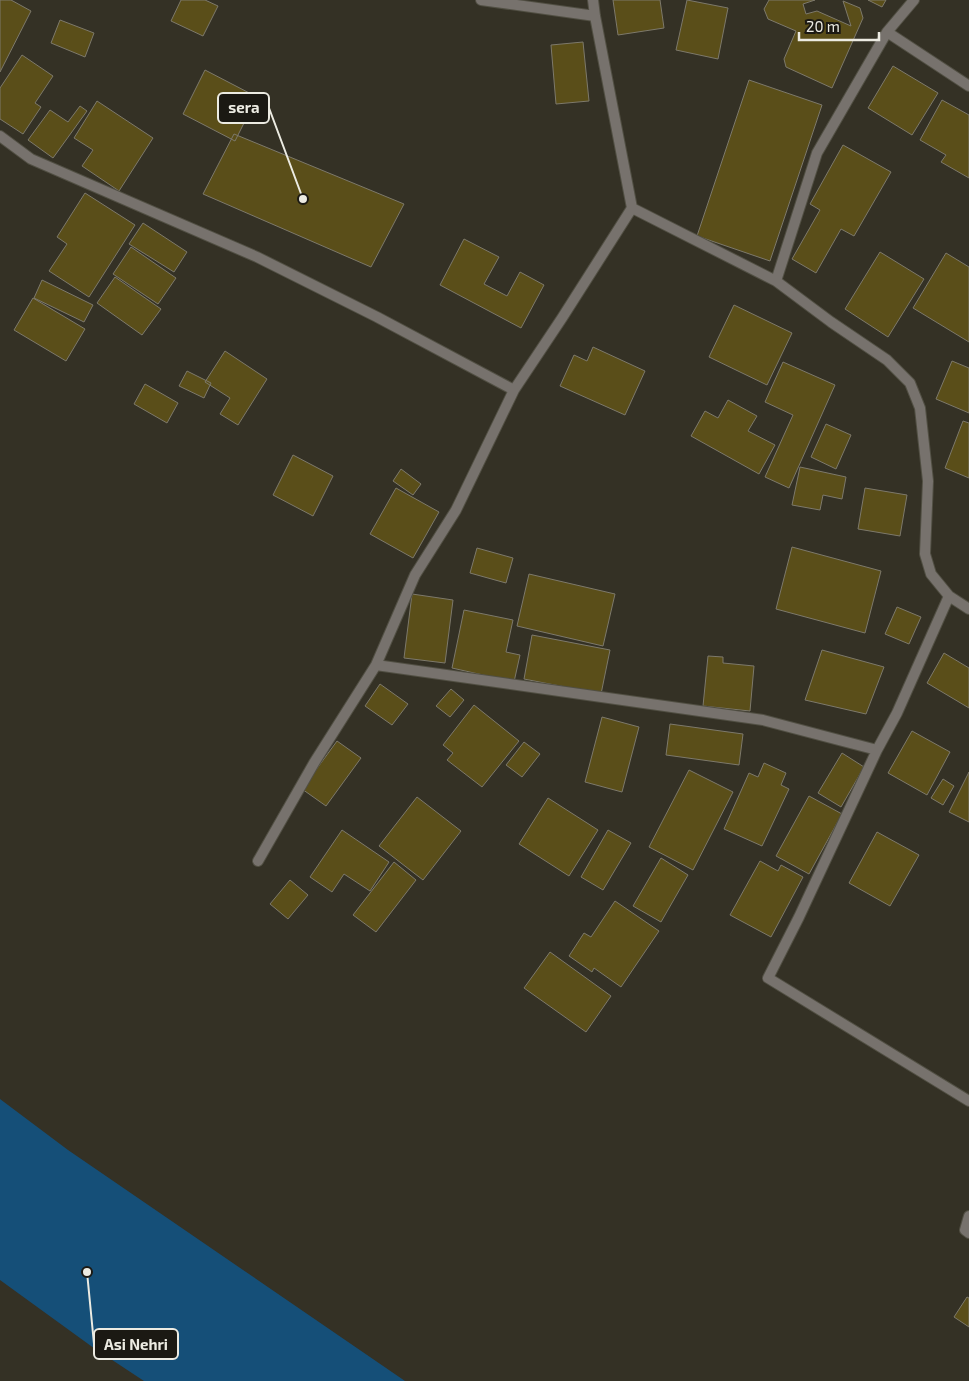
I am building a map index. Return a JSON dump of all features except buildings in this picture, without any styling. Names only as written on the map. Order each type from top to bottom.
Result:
[{"type":"street","points":[[480,0],[595,16]]},
{"type":"street","points":[[258,861],[314,763],[376,665],[416,575],[456,510],[514,390],[632,208],[593,0]]},
{"type":"street","points":[[776,281],[817,153],[887,32],[914,0]]},
{"type":"street","points":[[887,32],[969,86]]},
{"type":"street","points":[[0,136],[31,159],[257,257],[377,317],[514,390]]},
{"type":"street","points":[[632,208],[776,281],[831,322],[887,360],[910,383],[920,408],[928,481],[925,554],[931,574],[949,596],[969,609]]},
{"type":"street","points":[[949,596],[897,713],[877,750],[799,917],[768,978],[969,1101]]},
{"type":"street","points":[[376,665],[764,720],[877,750]]},
{"type":"street","points":[[969,1216],[965,1230],[969,1234]]},
{"type":"water","points":[[0,1099],[68,1150],[405,1381],[144,1381],[91,1346],[0,1280]]},
{"type":"place","name":"sera","points":[[303,199]]},
{"type":"place","name":"Asi Nehri","points":[[87,1272]]}]
